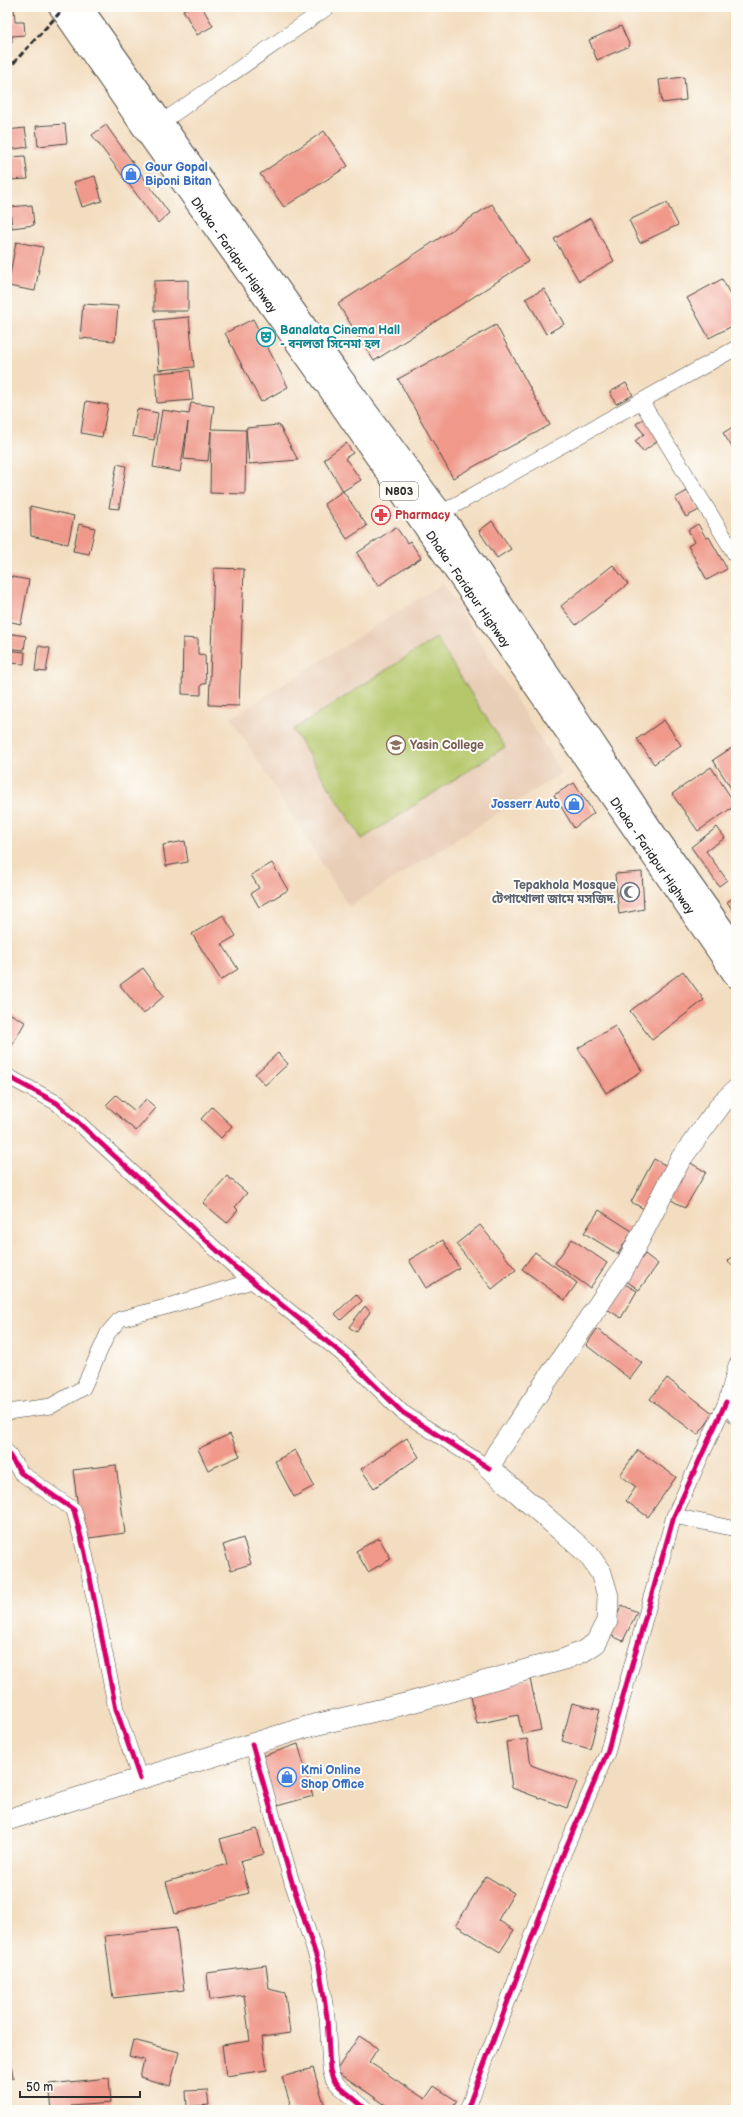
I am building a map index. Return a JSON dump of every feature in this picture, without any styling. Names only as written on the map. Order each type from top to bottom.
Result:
[{"type":"highway","name":"Dhaka - Faridpur Highway","points":[[60,7],[147,133],[332,378],[440,513],[736,977]]},
{"type":"highway","name":"Dhaka - Faridpur Highway","points":[[81,7],[162,122],[332,378],[425,529],[644,832],[736,948]]},
{"type":"main road","points":[[7,1820],[310,1726],[405,1704],[565,1658],[582,1652],[596,1643],[607,1621],[608,1596],[601,1573],[588,1554],[489,1468],[497,1453],[627,1263],[680,1160],[722,1103],[736,1090]]},
{"type":"street","points":[[162,122],[328,7]]},
{"type":"street","points":[[425,529],[440,513],[736,348]]},
{"type":"street","points":[[641,401],[736,556]]},
{"type":"street","points":[[7,1076],[57,1103],[252,1281],[346,1357],[402,1412],[489,1468]]},
{"type":"street","points":[[7,1412],[51,1406],[84,1388],[108,1333],[120,1319],[252,1281]]},
{"type":"street","points":[[467,2110],[564,1852],[607,1753],[674,1516],[726,1402],[736,1365]]},
{"type":"street","points":[[726,1402],[736,1417]]},
{"type":"street","points":[[7,1452],[21,1473],[74,1510],[85,1553],[116,1709],[140,1778]]},
{"type":"street","points":[[674,1516],[736,1529]]},
{"type":"street","points":[[252,1744],[291,1879],[319,1966],[327,2017],[330,2070],[333,2079],[340,2087],[367,2110]]},
{"type":"shaded area","name":"Yasin College","points":[[443,583],[562,773],[349,907],[231,718]]},
{"type":"green space","points":[[436,638],[505,747],[362,839],[293,730]]},
{"type":"building","points":[[7,7],[14,7],[15,22],[24,22],[25,35],[12,36],[12,43],[7,43]]},
{"type":"building","points":[[188,7],[202,7],[213,26],[197,35],[183,10]]},
{"type":"building","points":[[621,26],[630,46],[597,60],[589,40]]},
{"type":"building","points":[[684,77],[686,100],[662,103],[659,80]]},
{"type":"building","points":[[65,124],[67,143],[38,146],[36,126]]},
{"type":"building","name":"Gour Gopal Biponi Bitan","points":[[106,125],[169,213],[158,223],[92,135]]},
{"type":"building","points":[[25,128],[28,147],[8,150],[7,130]]},
{"type":"building","points":[[324,131],[348,166],[284,207],[260,174]]},
{"type":"building","points":[[25,156],[28,179],[10,180],[9,157]]},
{"type":"building","points":[[95,176],[102,201],[82,207],[74,182]]},
{"type":"building","points":[[667,203],[678,225],[640,243],[629,220]]},
{"type":"building","points":[[492,204],[529,261],[374,361],[338,304]]},
{"type":"building","points":[[32,205],[34,225],[12,228],[10,207]]},
{"type":"building","points":[[590,218],[614,261],[579,281],[554,239]]},
{"type":"building","points":[[16,242],[43,247],[35,291],[8,286]]},
{"type":"building","points":[[722,279],[736,305],[736,324],[709,338],[687,298]]},
{"type":"building","points":[[188,280],[188,311],[154,311],[154,281]]},
{"type":"building","points":[[544,289],[564,324],[546,334],[528,301],[525,299]]},
{"type":"building","points":[[83,304],[118,306],[115,341],[80,338]]},
{"type":"building","points":[[189,317],[194,367],[159,370],[155,320]]},
{"type":"building","points":[[253,319],[288,387],[261,402],[225,333]]},
{"type":"building","points":[[496,325],[550,425],[453,478],[398,379]]},
{"type":"building","points":[[190,370],[193,400],[157,403],[155,373]]},
{"type":"building","points":[[626,383],[633,395],[616,404],[610,392]]},
{"type":"building","points":[[86,401],[108,405],[102,437],[81,433]]},
{"type":"building","points":[[191,403],[214,406],[211,429],[246,430],[245,494],[210,493],[211,431],[208,461],[184,459],[188,422],[180,472],[153,467],[162,410],[189,414]]},
{"type":"building","points":[[137,409],[158,413],[154,440],[132,436]]},
{"type":"building","points":[[644,418],[661,438],[643,452],[635,441],[644,434],[636,424]]},
{"type":"building","points":[[279,425],[298,460],[249,464],[246,428]]},
{"type":"building","points":[[736,425],[736,453],[723,433]]},
{"type":"building","points":[[346,443],[353,453],[345,458],[361,480],[343,491],[324,459]]},
{"type":"building","points":[[117,464],[126,466],[119,509],[109,508]]},
{"type":"building","points":[[343,491],[367,526],[347,539],[324,504]]},
{"type":"building","points":[[687,491],[699,510],[686,517],[675,498]]},
{"type":"building","points":[[30,506],[74,516],[68,544],[31,536]]},
{"type":"building","points":[[492,521],[511,549],[497,558],[479,531]]},
{"type":"building","points":[[79,524],[95,528],[89,554],[73,551]]},
{"type":"building","points":[[698,524],[706,538],[709,537],[727,569],[707,580],[688,546],[695,542],[688,530]]},
{"type":"building","points":[[396,527],[407,543],[410,541],[421,558],[378,586],[357,553]]},
{"type":"building","points":[[613,565],[628,584],[576,625],[561,606]]},
{"type":"building","points":[[214,568],[244,569],[239,706],[209,705]]},
{"type":"building","points":[[7,576],[29,580],[21,624],[7,621]]},
{"type":"building","points":[[7,633],[26,636],[24,650],[7,648]]},
{"type":"building","points":[[183,638],[198,639],[198,654],[205,655],[206,683],[201,685],[201,695],[182,694]]},
{"type":"building","points":[[38,646],[50,648],[46,672],[35,671]]},
{"type":"building","points":[[7,650],[25,652],[24,664],[7,663]]},
{"type":"building","points":[[664,720],[681,745],[654,764],[637,739]]},
{"type":"building","points":[[736,745],[736,796],[713,760]]},
{"type":"building","points":[[711,767],[736,805],[698,831],[672,794]]},
{"type":"building","name":"Josserr Auto","points":[[574,783],[594,813],[574,828],[554,795]]},
{"type":"building","points":[[717,827],[725,838],[706,851],[727,880],[719,886],[691,847]]},
{"type":"building","points":[[185,841],[188,862],[166,866],[163,845]]},
{"type":"building","points":[[272,863],[288,890],[259,907],[251,893],[259,888],[251,875]]},
{"type":"building","name":"Tepakhola Mosque টেপাখোলা জামে মসজিদ.","points":[[642,872],[644,909],[619,914],[615,874]]},
{"type":"building","points":[[736,896],[736,911],[734,912],[727,902]]},
{"type":"building","points":[[223,915],[236,936],[222,944],[238,969],[221,980],[192,934]]},
{"type":"building","points":[[143,968],[164,996],[143,1014],[120,985]]},
{"type":"building","points":[[683,971],[704,1000],[652,1040],[630,1011]]},
{"type":"building","points":[[7,1012],[25,1022],[9,1051],[7,1050]]},
{"type":"building","points":[[615,1026],[642,1071],[606,1093],[578,1048]]},
{"type":"building","points":[[278,1053],[288,1064],[265,1085],[255,1074]]},
{"type":"building","points":[[116,1095],[135,1111],[146,1099],[156,1108],[136,1131],[106,1105]]},
{"type":"building","points":[[212,1107],[232,1126],[221,1138],[201,1119]]},
{"type":"building","points":[[654,1159],[669,1167],[646,1210],[631,1202]]},
{"type":"building","points":[[689,1162],[706,1172],[685,1208],[668,1198]]},
{"type":"building","points":[[227,1176],[247,1193],[235,1207],[238,1210],[227,1223],[203,1203]]},
{"type":"building","points":[[599,1210],[632,1231],[618,1254],[584,1233]]},
{"type":"building","points":[[480,1225],[516,1270],[492,1289],[456,1244]]},
{"type":"building","points":[[572,1239],[607,1263],[590,1288],[555,1263]]},
{"type":"building","points":[[443,1240],[459,1268],[426,1288],[409,1260]]},
{"type":"building","points":[[535,1252],[577,1283],[565,1300],[522,1269]]},
{"type":"building","points":[[736,1253],[736,1270],[728,1261]]},
{"type":"building","points":[[645,1254],[658,1264],[639,1290],[625,1280]]},
{"type":"building","points":[[623,1283],[637,1291],[621,1318],[607,1309]]},
{"type":"building","points":[[356,1294],[362,1301],[341,1320],[335,1314]]},
{"type":"building","points":[[365,1306],[370,1312],[356,1332],[349,1327]]},
{"type":"building","points":[[597,1329],[642,1363],[630,1379],[586,1345]]},
{"type":"building","points":[[667,1378],[714,1414],[698,1435],[650,1399]]},
{"type":"building","points":[[230,1434],[240,1456],[208,1470],[198,1449]]},
{"type":"building","points":[[407,1438],[419,1457],[374,1488],[361,1469]]},
{"type":"building","points":[[295,1450],[314,1486],[294,1497],[275,1461]]},
{"type":"building","points":[[638,1450],[676,1477],[648,1517],[626,1501],[636,1487],[620,1475]]},
{"type":"building","points":[[116,1465],[125,1533],[82,1539],[73,1470]]},
{"type":"building","points":[[243,1538],[251,1564],[231,1570],[223,1545]]},
{"type":"building","points":[[379,1538],[391,1559],[368,1572],[356,1551]]},
{"type":"building","points":[[622,1605],[637,1612],[623,1641],[608,1634]]},
{"type":"building","points":[[530,1679],[541,1730],[522,1734],[518,1715],[477,1724],[470,1692]]},
{"type":"building","points":[[572,1703],[600,1710],[590,1749],[562,1741]]},
{"type":"building","points":[[527,1739],[531,1765],[577,1782],[567,1808],[512,1788],[506,1742]]},
{"type":"building","name":"Kmi Online Shop Office","points":[[298,1744],[313,1796],[277,1806],[260,1757]]},
{"type":"building","points":[[257,1829],[264,1854],[240,1861],[249,1893],[175,1914],[166,1882],[227,1864],[220,1839]]},
{"type":"building","points":[[486,1876],[514,1893],[498,1920],[514,1930],[500,1952],[456,1925]]},
{"type":"building","points":[[176,1928],[184,1990],[113,1998],[105,1936]]},
{"type":"building","points":[[266,1965],[269,1989],[285,1993],[290,2033],[262,2037],[267,2070],[226,2076],[222,2045],[250,2041],[244,1995],[210,2000],[207,1973]]},
{"type":"building","points":[[359,2036],[378,2048],[369,2062],[425,2099],[434,2086],[457,2101],[451,2110],[393,2110],[336,2071]]},
{"type":"building","points":[[133,2040],[179,2052],[170,2086],[140,2077],[144,2060],[129,2056]]},
{"type":"building","points":[[7,2054],[10,2054],[13,2078],[7,2079]]},
{"type":"building","points":[[313,2068],[326,2110],[292,2110],[282,2077]]},
{"type":"building","points":[[109,2078],[111,2103],[71,2106],[71,2110],[52,2110],[49,2084]]},
{"type":"building","points":[[207,2090],[209,2105],[187,2107],[186,2091]]},
{"type":"railway","points":[[7,70],[65,7]]},
{"type":"cycle path","points":[[7,1076],[57,1103],[235,1267],[346,1357],[402,1412],[489,1468]]},
{"type":"cycle path","points":[[467,2110],[564,1852],[607,1753],[674,1516],[726,1402]]},
{"type":"cycle path","points":[[7,1452],[21,1473],[74,1510],[85,1553],[116,1709],[140,1779]]},
{"type":"cycle path","points":[[252,1744],[291,1879],[319,1965],[327,2017],[330,2070],[333,2079],[340,2087],[367,2110]]},
{"type":"place","name":"Gour Gopal Biponi Bitan","points":[[131,174]]},
{"type":"place","name":"Banalata Cinema Hall - বনলতা সিনেমা হল","points":[[266,337]]},
{"type":"place","name":"Pharmacy","points":[[381,515]]},
{"type":"place","name":"Yasin College","points":[[396,745]]},
{"type":"place","name":"Josserr Auto","points":[[574,804]]},
{"type":"place","name":"Tepakhola Mosque টেপাখোলা জামে মসজিদ.","points":[[630,892]]},
{"type":"place","name":"Kmi Online Shop Office","points":[[287,1777]]}]
